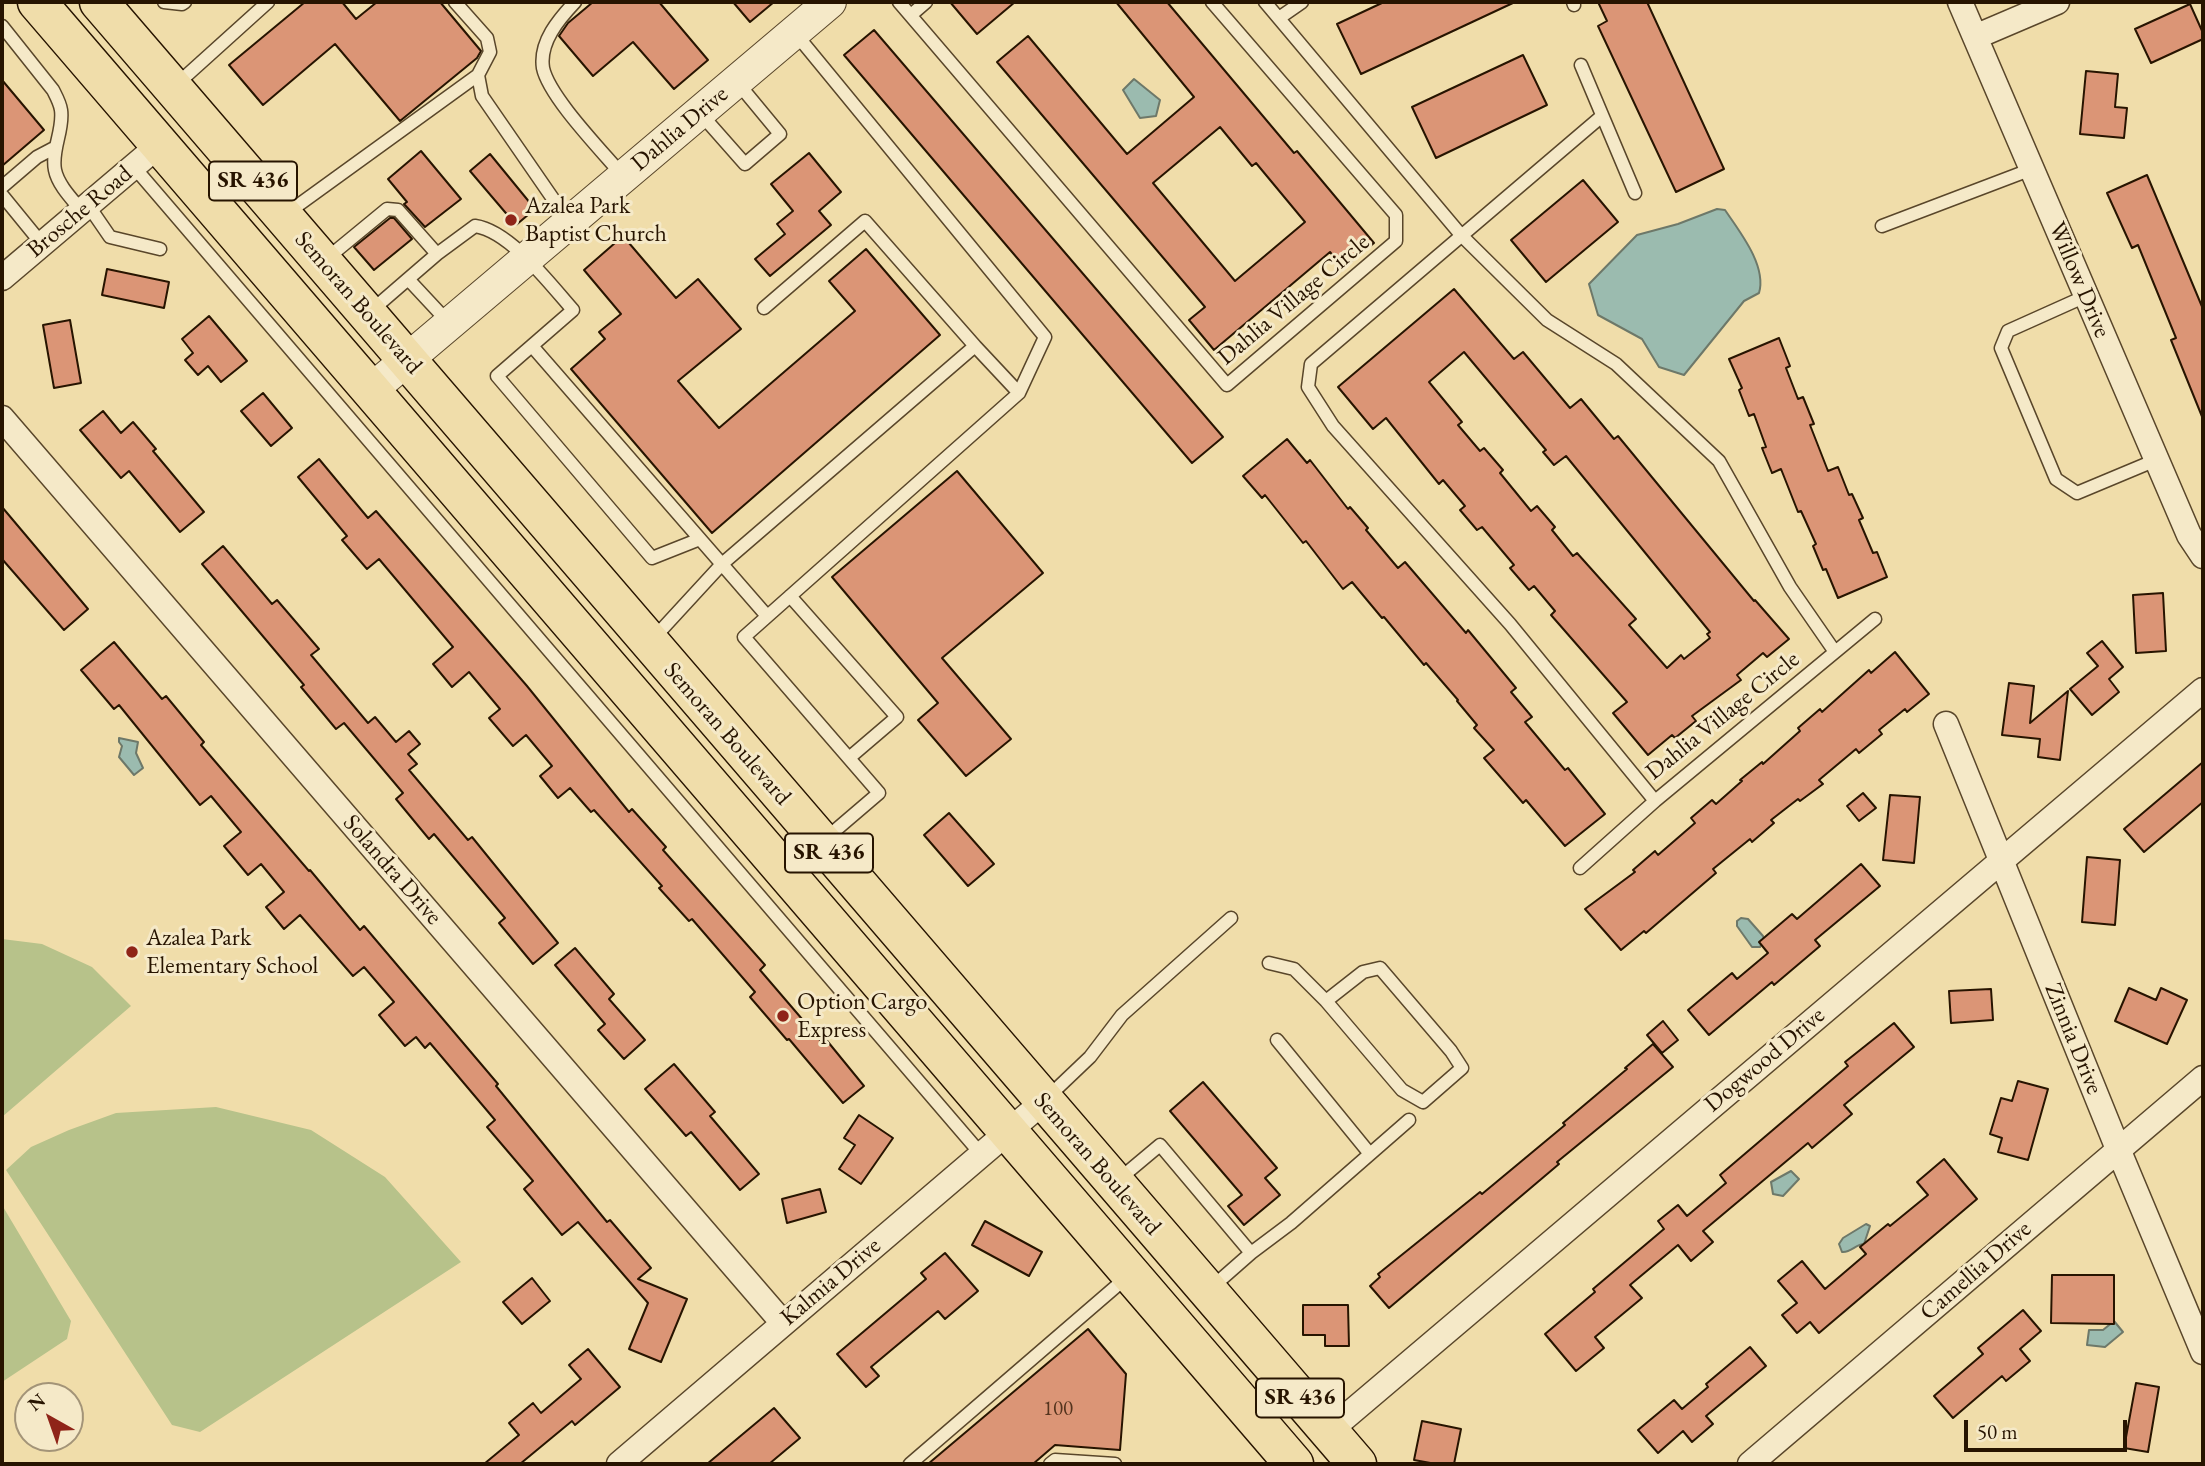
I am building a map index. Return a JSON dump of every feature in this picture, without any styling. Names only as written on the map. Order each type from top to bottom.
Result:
[{"type":"main road","name":"Semoran Boulevard","points":[[37,2],[146,156],[370,391],[994,1143],[1130,1274],[1283,1460]]},
{"type":"main road","name":"Semoran Boulevard","points":[[105,4],[173,88],[297,206],[323,262],[1357,1464]]},
{"type":"street","name":"Willow Drive","points":[[1960,2],[2189,536],[2203,556]]},
{"type":"street","points":[[1975,37],[2057,2]]},
{"type":"street","name":"Dahlia Drive","points":[[370,391],[700,113],[824,4]]},
{"type":"street","name":"Brosche Road","points":[[2,278],[146,156]]},
{"type":"street","name":"Solandra Drive","points":[[2,418],[783,1323]]},
{"type":"street","name":"Dogwood Drive","points":[[1329,1431],[2203,690]]},
{"type":"street","name":"Zinnia Drive","points":[[1946,724],[2203,1352]]},
{"type":"street","name":"Camellia Drive","points":[[1750,1464],[2203,1078]]},
{"type":"street","name":"Kalmia Drive","points":[[619,1464],[1043,1102]]},
{"type":"lane","points":[[164,2],[185,2]]},
{"type":"lane","points":[[173,88],[268,2]]},
{"type":"lane","points":[[297,206],[478,75],[490,52],[487,38],[456,2]]},
{"type":"lane","points":[[575,2],[559,19],[546,42],[543,67],[556,95],[624,176]]},
{"type":"lane","name":"Dahlia Village Circle","points":[[899,2],[1227,385],[1396,241],[1396,215],[1212,2]]},
{"type":"lane","points":[[911,15],[926,2]]},
{"type":"lane","name":"Dahlia Village Circle","points":[[1265,2],[1461,235],[1547,320],[1616,364],[1719,461],[1790,587],[1835,652],[1656,801],[1510,624],[1333,426],[1308,387],[1311,363],[1461,235]]},
{"type":"lane","points":[[1279,18],[1302,2]]},
{"type":"lane","points":[[2,26],[59,101],[61,111],[55,171],[60,182],[110,237],[160,249]]},
{"type":"lane","points":[[795,32],[1045,337],[1019,393],[744,636],[880,793],[821,843]]},
{"type":"lane","points":[[1581,65],[1635,193]]},
{"type":"lane","points":[[478,75],[482,96],[569,223]]},
{"type":"lane","points":[[700,113],[745,164],[780,134],[736,81]]},
{"type":"lane","points":[[1461,235],[1602,116]]},
{"type":"lane","points":[[2,187],[37,157],[56,147]]},
{"type":"lane","points":[[146,156],[994,1143]]},
{"type":"lane","points":[[1882,226],[2032,169]]},
{"type":"lane","points":[[2,195],[42,244]]},
{"type":"lane","points":[[323,262],[387,209],[398,210],[437,254]]},
{"type":"lane","points":[[764,308],[865,221],[1019,393]]},
{"type":"lane","points":[[367,314],[437,254],[475,226],[487,228],[527,258],[573,310],[496,376],[652,558],[700,539]]},
{"type":"lane","points":[[408,279],[449,324]]},
{"type":"lane","points":[[2086,296],[2008,331],[2001,348],[2056,479],[2077,494],[2156,460]]},
{"type":"lane","points":[[532,346],[767,617]]},
{"type":"lane","points":[[650,643],[722,564],[975,346]]},
{"type":"lane","points":[[790,596],[897,717],[849,758]]},
{"type":"lane","points":[[1835,652],[1875,620]]},
{"type":"lane","points":[[1580,868],[1656,801]]},
{"type":"lane","points":[[1043,1102],[1090,1057],[1122,1014],[1231,918]]},
{"type":"lane","points":[[1269,963],[1294,969],[1326,1001],[1402,1090],[1423,1102],[1462,1068],[1451,1051],[1380,968],[1363,972],[1326,1001]]},
{"type":"lane","points":[[1278,1040],[1370,1154]]},
{"type":"lane","points":[[1207,1291],[1291,1223],[1409,1120]]},
{"type":"lane","points":[[1114,1184],[1160,1145],[1251,1253]]},
{"type":"lane","points":[[910,1464],[1130,1274]]},
{"type":"lane","points":[[1050,1464],[1055,1460],[1115,1464]]},
{"type":"green space","points":[[2,939],[42,944],[92,967],[131,1006],[2,1117]]},
{"type":"green space","points":[[216,1107],[311,1130],[385,1177],[461,1262],[200,1432],[172,1425],[6,1170],[31,1147],[116,1113]]},
{"type":"green space","points":[[2,1205],[71,1321],[67,1339],[2,1382]]},
{"type":"shaded area","points":[[1134,79],[1160,100],[1156,116],[1140,118],[1123,90]]},
{"type":"shaded area","points":[[1717,209],[1725,210],[1751,250],[1759,272],[1759,293],[1744,301],[1684,375],[1659,367],[1642,339],[1598,315],[1589,284],[1637,235],[1678,224]]},
{"type":"shaded area","points":[[119,738],[138,742],[136,753],[143,768],[134,775],[119,757],[122,746]]},
{"type":"shaded area","points":[[1741,918],[1748,919],[1763,936],[1760,947],[1752,947],[1737,926],[1737,921]]},
{"type":"shaded area","points":[[1791,1171],[1799,1179],[1783,1196],[1773,1194],[1771,1182]]},
{"type":"shaded area","points":[[1866,1224],[1870,1226],[1864,1244],[1842,1252],[1839,1244],[1843,1238]]},
{"type":"shaded area","points":[[2114,1321],[2123,1332],[2105,1347],[2087,1345],[2089,1330],[2103,1330]]},
{"type":"building","points":[[305,2],[342,2],[356,19],[377,2],[440,2],[481,51],[477,58],[400,121],[335,44],[263,105],[229,65]]},
{"type":"building","points":[[593,2],[659,2],[708,60],[674,89],[633,42],[593,76],[559,36],[568,23]]},
{"type":"building","points":[[733,2],[774,2],[750,22]]},
{"type":"building","points":[[950,2],[1015,2],[977,34]]},
{"type":"building","points":[[1116,2],[1167,2],[1374,243],[1343,268],[1330,252],[1214,350],[1189,320],[1205,307],[997,62],[1028,36],[1127,154],[1194,97]],"holes":[[[1220,127],[1252,166],[1256,163],[1305,222],[1235,281],[1153,183]]]},
{"type":"building","points":[[1384,2],[1515,2],[1361,74],[1337,24]]},
{"type":"building","points":[[1598,2],[1647,2],[1724,169],[1676,192],[1598,26],[1607,21]]},
{"type":"building","points":[[2190,4],[2203,39],[2151,63],[2135,29]]},
{"type":"building","points":[[874,30],[1223,437],[1192,463],[844,55]]},
{"type":"building","points":[[1523,55],[1547,105],[1436,158],[1412,107]]},
{"type":"building","points":[[2086,71],[2118,74],[2115,107],[2127,108],[2124,138],[2080,134]]},
{"type":"building","points":[[2,80],[44,130],[2,166]]},
{"type":"building","points":[[421,151],[461,199],[425,227],[404,204],[407,202],[388,179]]},
{"type":"building","points":[[809,153],[841,192],[819,211],[831,225],[770,276],[755,259],[785,234],[777,224],[793,211],[771,184]]},
{"type":"building","points":[[490,154],[535,209],[516,225],[470,171]]},
{"type":"building","points":[[2147,175],[2203,309],[2203,419],[2171,340],[2176,338],[2138,245],[2132,248],[2107,193]]},
{"type":"building","points":[[1583,180],[1618,222],[1546,282],[1511,240]]},
{"type":"building","points":[[390,218],[394,218],[412,239],[374,270],[354,247]]},
{"type":"building","points":[[623,236],[676,298],[698,279],[741,329],[678,381],[719,428],[855,311],[829,281],[866,249],[940,335],[712,533],[571,369],[605,339],[599,332],[621,314],[584,270]]},
{"type":"building","points":[[107,269],[169,282],[164,308],[102,295]]},
{"type":"building","points":[[1454,289],[1514,359],[1523,352],[1570,408],[1581,399],[1614,439],[1618,436],[1754,601],[1789,639],[1767,657],[1763,653],[1737,675],[1741,680],[1692,716],[1696,721],[1675,738],[1672,735],[1648,755],[1613,713],[1627,702],[1551,615],[1555,611],[1534,586],[1529,590],[1510,568],[1514,565],[1482,527],[1477,530],[1460,510],[1465,506],[1443,480],[1439,484],[1386,418],[1373,429],[1338,387]],"holes":[[[1464,352],[1546,450],[1543,452],[1554,465],[1566,456],[1710,632],[1707,634],[1710,638],[1684,659],[1681,655],[1667,668],[1629,625],[1636,619],[1577,553],[1573,556],[1552,530],[1555,527],[1537,506],[1531,511],[1500,473],[1503,470],[1484,448],[1480,451],[1458,425],[1462,422],[1429,382]]]},
{"type":"building","points":[[209,316],[247,361],[221,382],[208,366],[198,375],[185,360],[193,353],[182,339]]},
{"type":"building","points":[[70,320],[81,383],[54,388],[43,325]]},
{"type":"building","points":[[1779,338],[1790,366],[1786,368],[1798,399],[1803,397],[1814,424],[1810,425],[1828,471],[1838,467],[1849,495],[1852,494],[1863,518],[1859,520],[1873,553],[1877,552],[1887,577],[1838,598],[1826,569],[1823,570],[1813,546],[1816,544],[1801,511],[1798,512],[1781,469],[1772,473],[1762,448],[1766,447],[1754,414],[1749,416],[1739,390],[1742,388],[1729,359]]},
{"type":"building","points":[[263,393],[292,428],[271,446],[241,411]]},
{"type":"building","points":[[103,411],[121,433],[133,422],[156,449],[153,451],[204,512],[180,532],[129,471],[121,478],[80,430]]},
{"type":"building","points":[[1287,439],[1307,463],[1310,460],[1398,568],[1405,562],[1466,633],[1468,630],[1516,688],[1511,692],[1532,717],[1525,722],[1565,770],[1568,768],[1605,814],[1565,846],[1526,800],[1523,803],[1484,758],[1494,750],[1474,728],[1477,725],[1458,700],[1426,663],[1424,665],[1352,582],[1343,589],[1306,541],[1303,543],[1265,495],[1262,498],[1243,476]]},
{"type":"building","points":[[319,459],[368,518],[376,511],[527,686],[629,812],[632,809],[666,847],[663,850],[765,965],[760,970],[820,1040],[824,1037],[864,1086],[843,1103],[750,997],[755,992],[692,919],[689,921],[659,888],[662,886],[594,810],[591,812],[570,788],[558,798],[540,776],[552,766],[526,735],[513,746],[489,718],[500,709],[469,672],[452,687],[433,664],[453,647],[379,559],[367,569],[342,540],[347,536],[298,477]]},
{"type":"building","points":[[957,471],[1043,573],[942,658],[1011,739],[966,776],[918,720],[938,703],[832,577]]},
{"type":"building","points":[[2,507],[88,609],[64,630],[2,559]]},
{"type":"building","points":[[223,546],[272,604],[277,600],[319,649],[311,655],[368,723],[375,717],[396,742],[409,731],[420,744],[408,754],[417,764],[409,770],[468,840],[472,837],[558,943],[533,964],[499,923],[505,918],[434,834],[429,839],[396,799],[403,793],[344,723],[336,729],[301,687],[304,685],[202,564]]},
{"type":"building","points":[[2163,593],[2166,651],[2136,653],[2133,595]]},
{"type":"building","points":[[2102,641],[2123,667],[2109,679],[2119,692],[2092,715],[2070,689],[2098,666],[2087,653]]},
{"type":"building","points":[[114,642],[162,699],[166,696],[204,742],[201,745],[360,930],[364,926],[498,1084],[496,1086],[607,1222],[610,1220],[651,1268],[638,1279],[687,1299],[661,1362],[629,1349],[648,1303],[578,1222],[562,1235],[524,1189],[533,1181],[487,1127],[495,1120],[430,1043],[425,1048],[416,1037],[405,1046],[379,1015],[394,1002],[364,967],[353,976],[300,915],[284,929],[266,907],[284,892],[261,864],[248,875],[224,846],[241,832],[211,796],[200,805],[119,705],[114,709],[81,670]]},
{"type":"building","points":[[1895,652],[1929,694],[1879,730],[1882,734],[1859,753],[1856,749],[1819,780],[1823,784],[1771,820],[1774,823],[1713,869],[1716,873],[1646,933],[1644,931],[1621,950],[1585,909],[1635,872],[1633,870],[1655,851],[1658,855],[1695,823],[1691,818],[1712,800],[1716,804],[1742,781],[1740,780],[1762,762],[1763,764],[1800,731],[1798,728],[1820,709],[1822,712],[1869,670],[1871,673]]},
{"type":"building","points":[[2009,683],[2034,686],[2030,723],[2068,691],[2060,760],[2038,757],[2040,739],[2002,735]]},
{"type":"building","points":[[2203,762],[2203,802],[2144,852],[2124,829]]},
{"type":"building","points":[[1863,793],[1876,808],[1859,821],[1847,806]]},
{"type":"building","points":[[1890,795],[1920,797],[1914,863],[1883,860]]},
{"type":"building","points":[[949,813],[994,864],[968,886],[924,835]]},
{"type":"building","points":[[2087,857],[2120,860],[2115,925],[2082,922]]},
{"type":"building","points":[[1861,864],[1880,886],[1815,940],[1820,946],[1709,1035],[1688,1010],[1732,973],[1737,979],[1768,953],[1759,942],[1792,914],[1797,919]]},
{"type":"building","points":[[575,948],[614,994],[609,999],[645,1040],[624,1059],[598,1030],[605,1024],[555,965]]},
{"type":"building","points":[[2129,988],[2156,1000],[2161,988],[2187,1000],[2167,1044],[2115,1021]]},
{"type":"building","points":[[1991,989],[1993,1020],[1951,1023],[1949,991]]},
{"type":"building","points":[[1663,1021],[1678,1040],[1662,1053],[1647,1035]]},
{"type":"building","points":[[1894,1023],[1914,1047],[1844,1105],[1852,1114],[1812,1148],[1808,1143],[1703,1231],[1713,1242],[1691,1261],[1678,1245],[1630,1285],[1642,1298],[1595,1337],[1604,1348],[1576,1371],[1545,1334],[1664,1229],[1658,1221],[1678,1205],[1687,1216],[1726,1183],[1720,1175],[1848,1066],[1845,1062]]},
{"type":"building","points":[[1653,1044],[1673,1067],[1557,1162],[1559,1164],[1389,1308],[1370,1286],[1380,1277],[1378,1274],[1480,1192],[1482,1194],[1565,1125],[1563,1123]]},
{"type":"building","points":[[674,1064],[715,1112],[710,1116],[759,1174],[740,1190],[691,1132],[686,1136],[645,1089]]},
{"type":"building","points":[[2018,1081],[2048,1089],[2028,1160],[1998,1152],[2002,1138],[1990,1134],[2001,1098],[2012,1101]]},
{"type":"building","points":[[1203,1082],[1277,1168],[1265,1178],[1280,1195],[1244,1225],[1228,1206],[1242,1195],[1170,1111]]},
{"type":"building","points":[[859,1115],[893,1138],[861,1184],[839,1169],[855,1145],[844,1138]]},
{"type":"building","points":[[1944,1159],[1977,1199],[1819,1333],[1810,1322],[1797,1333],[1782,1315],[1797,1303],[1778,1281],[1802,1261],[1825,1289],[1866,1254],[1860,1247],[1928,1195],[1917,1182]]},
{"type":"building","points":[[820,1189],[826,1212],[787,1223],[782,1199]]},
{"type":"building","points":[[985,1221],[1042,1252],[1029,1276],[972,1245]]},
{"type":"building","points":[[945,1253],[978,1291],[945,1319],[938,1311],[871,1367],[879,1376],[866,1387],[837,1354],[926,1279],[921,1273]]},
{"type":"building","points":[[2052,1275],[2114,1275],[2114,1324],[2051,1323]]},
{"type":"building","points":[[532,1278],[550,1301],[522,1324],[503,1302]]},
{"type":"building","points":[[1303,1305],[1348,1305],[1349,1346],[1325,1346],[1325,1335],[1303,1335]]},
{"type":"building","points":[[2023,1310],[2041,1331],[2020,1349],[2030,1361],[2006,1381],[2002,1376],[1953,1418],[1934,1396],[1983,1354],[1978,1348]]},
{"type":"building","points":[[1088,1329],[1126,1374],[1120,1450],[1055,1445],[1033,1464],[928,1464]]},
{"type":"building","points":[[1750,1347],[1766,1366],[1706,1416],[1713,1424],[1692,1442],[1683,1431],[1658,1453],[1638,1430],[1674,1400],[1682,1409],[1708,1387],[1706,1384]]},
{"type":"building","points":[[588,1349],[620,1387],[575,1425],[572,1421],[520,1464],[484,1464],[519,1435],[509,1423],[533,1403],[541,1413],[581,1379],[569,1365]]},
{"type":"building","points":[[2136,1383],[2159,1387],[2148,1452],[2124,1448]]},
{"type":"building","points":[[774,1408],[800,1438],[769,1464],[707,1464]]},
{"type":"building","points":[[1422,1421],[1461,1429],[1454,1464],[1414,1460]]},
{"type":"place","name":"Azalea Park Baptist Church","points":[[511,220]]},
{"type":"place","name":"Azalea Park Elementary School","points":[[132,952]]},
{"type":"place","name":"Option Cargo Express","points":[[783,1016]]}]
